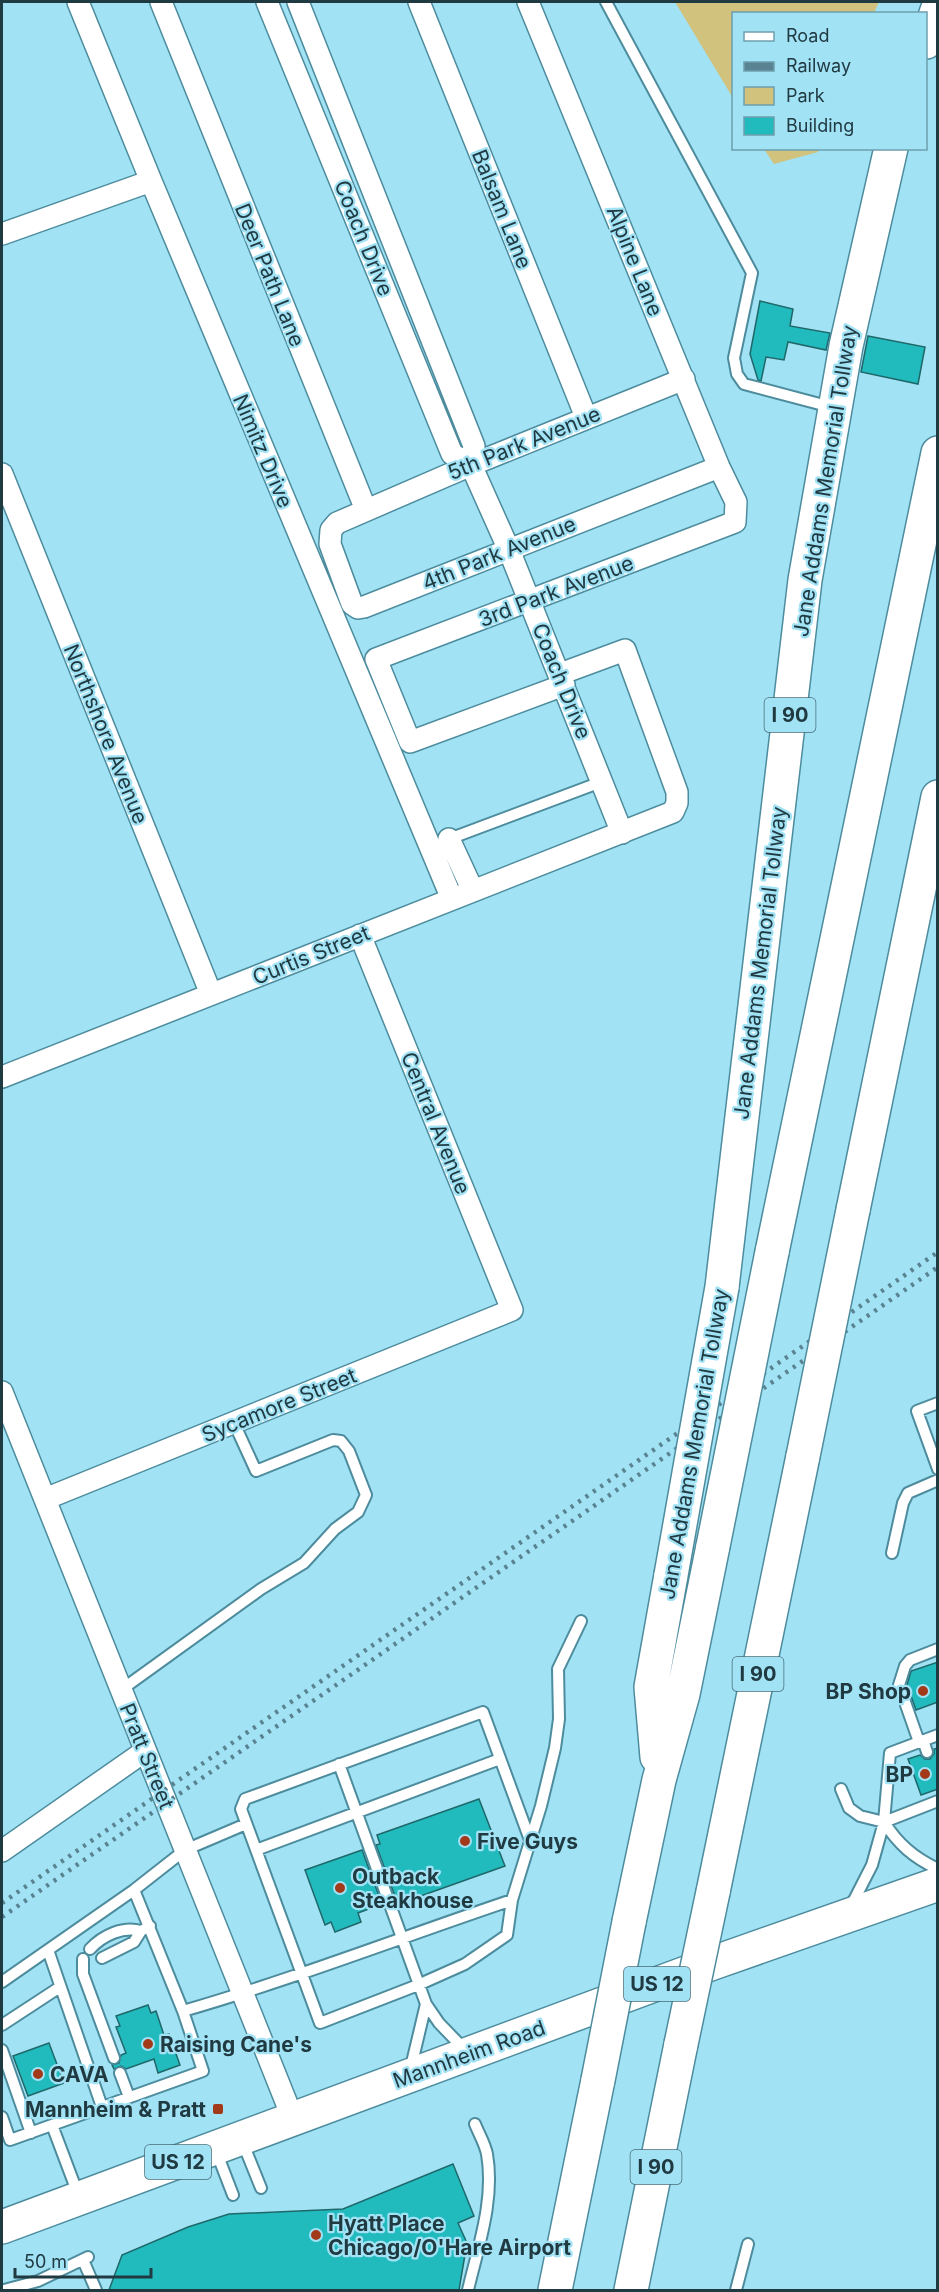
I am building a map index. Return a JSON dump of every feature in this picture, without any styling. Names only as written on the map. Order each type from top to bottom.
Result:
[{"type":"main road","points":[[927,39],[938,8]]},
{"type":"main road","name":"Jane Addams Memorial Tollway","points":[[659,1780],[651,1687],[722,1287],[805,580],[846,346],[891,150]]},
{"type":"main road","name":"Jane Addams Memorial Tollway","points":[[555,2290],[659,1780],[682,1694],[713,1546],[938,453]]},
{"type":"main road","name":"I 90","points":[[631,2290],[938,797]]},
{"type":"main road","name":"Mannheim Road","points":[[2,2228],[409,2076],[938,1884]]},
{"type":"street","name":"Nimitz Drive","points":[[78,2],[452,899]]},
{"type":"street","name":"Deer Path Lane","points":[[161,2],[366,510]]},
{"type":"street","name":"Coach Drive","points":[[267,2],[452,454],[471,465]]},
{"type":"street","name":"Coach Drive","points":[[298,2],[474,446],[471,465],[530,601],[622,833]]},
{"type":"street","name":"Balsam Lane","points":[[419,2],[586,417]]},
{"type":"street","name":"Alpine Lane","points":[[528,2],[719,467],[736,502],[735,522]]},
{"type":"street","points":[[2,234],[151,181]]},
{"type":"street","name":"5th Park Avenue","points":[[366,510],[586,417],[684,379]]},
{"type":"street","name":"4th Park Avenue","points":[[366,510],[337,523],[332,530],[330,544],[352,604],[358,608],[719,467]]},
{"type":"street","name":"Northshore Avenue","points":[[2,474],[211,994]]},
{"type":"street","name":"3rd Park Avenue","points":[[562,680],[410,742],[376,659],[735,522]]},
{"type":"street","name":"Curtis Street","points":[[2,1077],[672,812],[678,799],[625,650],[562,680]]},
{"type":"street","points":[[449,839],[473,891]]},
{"type":"street","name":"Central Avenue","points":[[360,935],[512,1310]]},
{"type":"street","name":"Sycamore Street","points":[[45,1499],[512,1310]]},
{"type":"street","name":"Pratt Street","points":[[2,1392],[293,2119]]},
{"type":"street","points":[[2,1851],[145,1751]]},
{"type":"lane","points":[[606,2],[752,273],[734,358],[737,374],[744,384],[834,407]]},
{"type":"lane","points":[[449,839],[601,782]]},
{"type":"lane","points":[[938,1403],[917,1411],[938,1469]]},
{"type":"lane","points":[[121,1690],[261,1589],[304,1563],[335,1529],[358,1512],[366,1495],[349,1451],[341,1442],[333,1440],[256,1471],[234,1423]]},
{"type":"lane","points":[[892,1553],[903,1503],[908,1493],[938,1480]]},
{"type":"lane","points":[[530,1840],[483,1712],[244,1799],[240,1809],[320,2023],[465,1964],[507,1935],[512,1900],[530,1840],[555,1748],[559,1719],[558,1669],[581,1621]]},
{"type":"lane","points":[[927,1752],[899,1684],[905,1666],[910,1660],[938,1649]]},
{"type":"lane","points":[[846,1917],[872,1865],[884,1822],[890,1753],[938,1735]]},
{"type":"lane","points":[[256,1850],[500,1759]]},
{"type":"lane","points":[[339,1764],[426,2004],[439,2023],[469,2054]]},
{"type":"lane","points":[[841,1790],[849,1808],[860,1816],[884,1822],[938,1801]]},
{"type":"lane","points":[[884,1822],[895,1838],[915,1857],[938,1869]]},
{"type":"lane","points":[[2,1982],[134,1890],[185,1850],[246,1824]]},
{"type":"lane","points":[[2,2117],[6,2141],[203,2071],[183,2011],[146,1929],[134,1890]]},
{"type":"lane","points":[[183,2011],[243,1994],[512,1900]]},
{"type":"lane","points":[[90,1949],[98,1940],[128,1927],[146,1929]]},
{"type":"lane","points":[[102,1958],[134,1942],[146,1929]]},
{"type":"lane","points":[[48,1950],[102,2107]]},
{"type":"lane","points":[[83,1959],[114,2058]]},
{"type":"lane","points":[[2,2025],[60,1987]]},
{"type":"lane","points":[[409,2076],[426,2004]]},
{"type":"lane","points":[[2,2050],[31,2133]]},
{"type":"lane","points":[[120,2073],[129,2097]]},
{"type":"lane","points":[[468,2290],[488,2203],[490,2176],[487,2152],[475,2124]]},
{"type":"lane","points":[[52,2125],[79,2199]]},
{"type":"lane","points":[[228,2143],[261,2188]]},
{"type":"lane","points":[[228,2143],[233,2195]]},
{"type":"lane","points":[[736,2290],[748,2244]]},
{"type":"lane","points":[[4,2290],[38,2281],[86,2259],[96,2290]]},
{"type":"green space","points":[[675,2],[879,2],[874,12],[732,12],[732,96]]},
{"type":"green space","points":[[765,150],[819,150],[818,152],[774,164]]},
{"type":"building","points":[[760,301],[793,309],[790,326],[830,333],[826,350],[788,342],[784,360],[766,357],[761,381],[758,380],[750,354]]},
{"type":"building","points":[[868,336],[925,347],[918,384],[861,372]]},
{"type":"building","name":"BP Shop","points":[[938,1662],[938,1702],[916,1710],[907,1685],[911,1671]]},
{"type":"building","name":"BP","points":[[938,1748],[938,1789],[921,1795],[908,1759],[920,1755],[925,1759],[930,1759],[934,1754],[934,1749]]},
{"type":"building","points":[[479,1799],[505,1866],[401,1903],[399,1898],[396,1899],[376,1845],[380,1844],[377,1835]]},
{"type":"building","name":"Outback Steakhouse","points":[[362,1850],[382,1904],[358,1913],[361,1922],[335,1932],[331,1922],[325,1925],[305,1870]]},
{"type":"building","name":"Raising Cane's","points":[[148,2005],[151,2013],[156,2011],[164,2035],[169,2034],[180,2065],[158,2073],[154,2059],[126,2069],[121,2066],[114,2069],[112,2065],[119,2063],[121,2055],[126,2053],[116,2027],[120,2026],[116,2016]]},
{"type":"building","name":"CAVA","points":[[49,2043],[64,2083],[28,2096],[13,2056]]},
{"type":"building","name":"Hyatt Place Chicago/O'Hare Airport","points":[[453,2164],[474,2216],[458,2223],[467,2243],[459,2290],[109,2290],[122,2255],[188,2227],[229,2214],[343,2209]]},
{"type":"railway","points":[[2,1903],[938,1252]]},
{"type":"railway","points":[[2,1917],[938,1267]]},
{"type":"place","name":"BP Shop","points":[[923,1691]]},
{"type":"place","name":"BP","points":[[925,1774]]},
{"type":"place","name":"Five Guys","points":[[465,1841]]},
{"type":"place","name":"Outback Steakhouse","points":[[340,1888]]},
{"type":"place","name":"Raising Cane's","points":[[148,2044]]},
{"type":"place","name":"CAVA","points":[[38,2074]]},
{"type":"place","name":"Mannheim & Pratt","points":[[218,2109]]},
{"type":"place","name":"Hyatt Place Chicago/O'Hare Airport","points":[[316,2235]]}]
